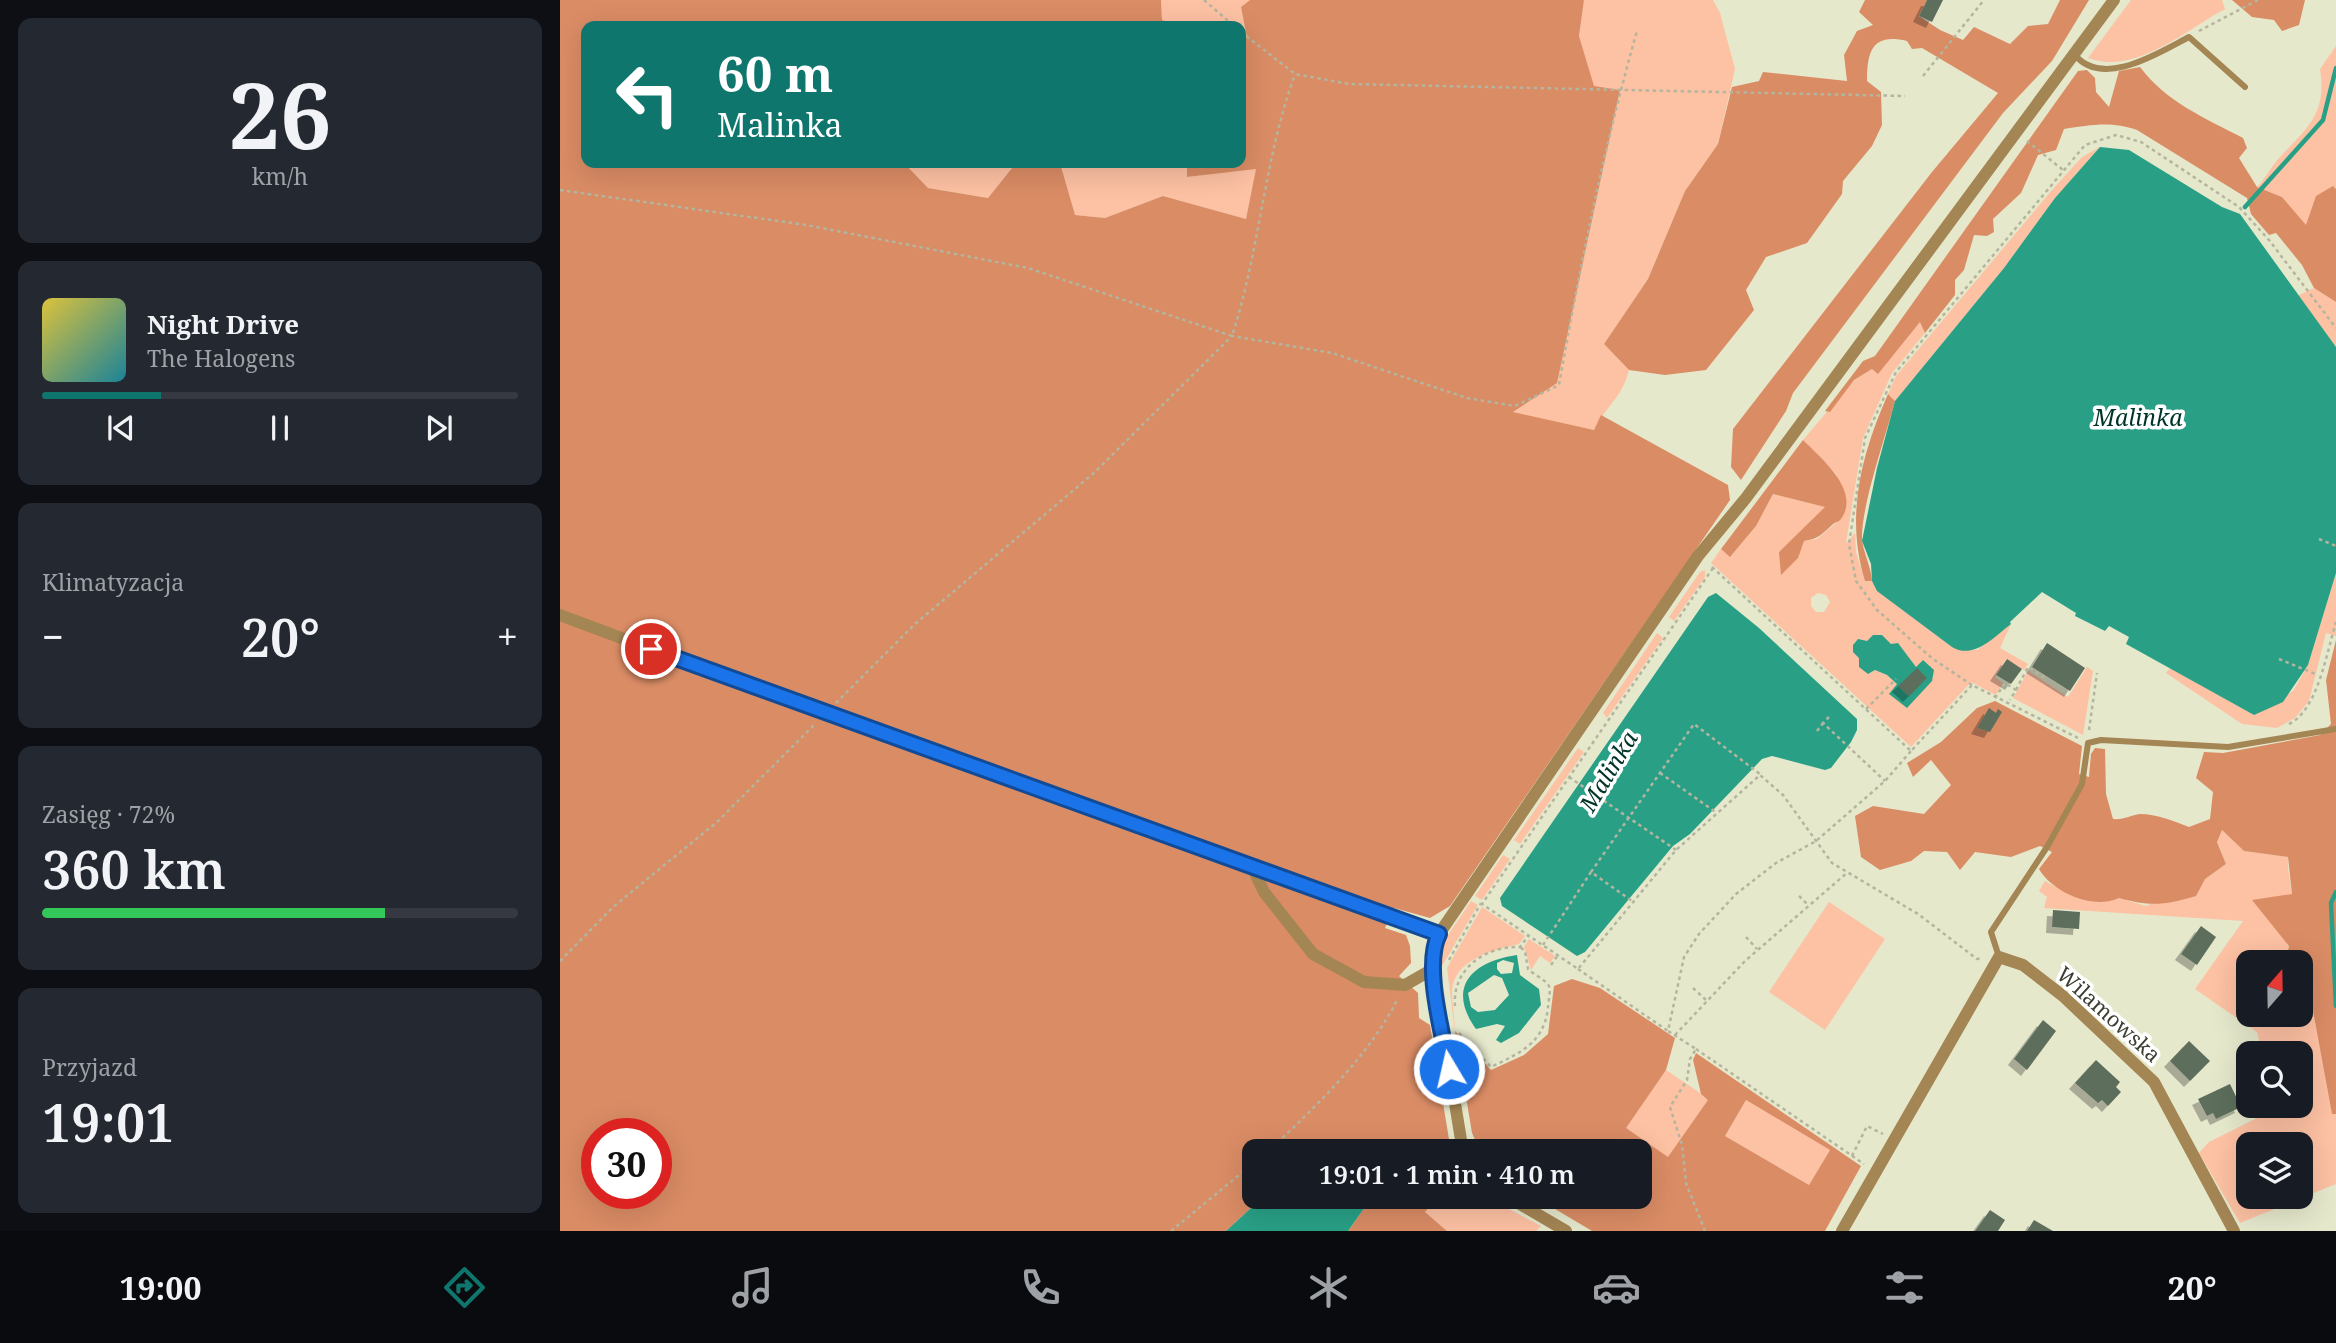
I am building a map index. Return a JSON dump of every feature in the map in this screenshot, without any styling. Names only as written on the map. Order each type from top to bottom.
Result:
[{"type":"street","points":[[1461,1139],[1433,969],[1434,944],[1439,934],[1698,556],[1746,498],[2114,0]]},
{"type":"street","points":[[560,615],[825,714],[1439,934]]},
{"type":"street","points":[[1253,869],[1264,892],[1313,954],[1364,982],[1405,985],[1433,969]]},
{"type":"street","points":[[1842,1231],[1999,957]]},
{"type":"street","name":"Wilamowska","points":[[1999,957],[2023,965],[2063,996],[2154,1082],[2234,1231]]},
{"type":"street","points":[[1528,1209],[1566,1231]]},
{"type":"lane","points":[[2075,55],[2086,64],[2117,67],[2158,54],[2189,37],[2245,87]]},
{"type":"lane","points":[[1999,957],[1991,932],[2047,847],[2082,784],[2088,743],[2101,740],[2228,747],[2336,729]]},
{"type":"path","points":[[1204,0],[1228,21]]},
{"type":"path","points":[[1923,76],[1984,0]]},
{"type":"path","points":[[2189,37],[2258,0]]},
{"type":"path","points":[[560,190],[806,225],[1028,268],[1232,336],[1332,353],[1467,398],[1515,406],[1559,385],[1579,270],[1620,90],[1637,31]]},
{"type":"path","points":[[1246,36],[1295,74],[1349,84],[1906,96]]},
{"type":"path","points":[[560,961],[612,907],[717,822],[915,624],[1095,472],[1232,336],[1247,291],[1280,115],[1295,74]]},
{"type":"path","points":[[2016,131],[2063,170]]},
{"type":"path","points":[[2047,679],[2028,667],[2007,704],[1995,698],[1933,659],[1877,610],[1856,581],[1849,544],[1859,469],[1865,438],[1893,376],[2085,145],[2116,135],[2141,142],[2246,213],[2336,328]]},
{"type":"path","points":[[2319,539],[2336,545]]},
{"type":"path","points":[[1698,556],[1911,751]]},
{"type":"path","points":[[1433,969],[1444,968],[1482,904],[1713,568]]},
{"type":"path","points":[[2286,726],[2296,721],[2312,701],[2336,622]]},
{"type":"path","points":[[2279,659],[2319,676]]},
{"type":"path","points":[[2009,701],[2088,743],[2097,673]]},
{"type":"path","points":[[1866,709],[1896,679]]},
{"type":"path","points":[[1995,698],[2005,683],[2016,690]]},
{"type":"path","points":[[1668,1031],[1684,957],[1699,934],[1736,894],[1776,863],[1816,841],[1885,780],[1972,685]]},
{"type":"path","points":[[1817,731],[1829,717]]},
{"type":"path","points":[[1823,723],[1885,780]]},
{"type":"path","points":[[1543,945],[1694,724],[1783,795],[1832,863],[1918,914],[1977,959],[1999,957]]},
{"type":"path","points":[[1660,773],[1717,813]]},
{"type":"path","points":[[1578,969],[1676,850],[1760,775]]},
{"type":"path","points":[[1569,777],[1676,850]]},
{"type":"path","points":[[1675,1035],[1758,949],[1849,872]]},
{"type":"path","points":[[1591,873],[1632,901]]},
{"type":"path","points":[[1467,894],[1865,1164]]},
{"type":"path","points":[[1799,896],[1808,905]]},
{"type":"path","points":[[1456,1017],[1454,991],[1462,971],[1489,953],[1520,947],[1529,935]]},
{"type":"path","points":[[1746,937],[1758,949]]},
{"type":"path","points":[[1457,1031],[1491,1067],[1530,1048],[1546,1022],[1550,991],[1546,982],[1528,969],[1525,951],[1520,947]]},
{"type":"path","points":[[1552,965],[1558,955]]},
{"type":"path","points":[[1975,966],[1977,959]]},
{"type":"path","points":[[1280,1139],[1306,1116],[1354,1060],[1394,1007],[1405,985]]},
{"type":"path","points":[[1693,988],[1707,1001]]},
{"type":"path","points":[[1696,1049],[1690,1059],[1687,1080],[1670,1107],[1682,1145],[1686,1183],[1705,1231]]},
{"type":"path","points":[[1852,1156],[1867,1126],[1883,1134]]},
{"type":"path","points":[[1171,1231],[1242,1173]]},
{"type":"shaded area","points":[[560,0],[1161,0],[1162,20],[1165,21],[581,21],[581,168],[909,168],[928,188],[988,198],[1012,168],[1061,168],[1075,215],[1105,218],[1163,196],[1246,219],[1256,169],[1187,177],[1187,168],[1246,168],[1247,38],[1246,21],[1244,21],[1241,7],[1250,0],[1584,0],[1579,36],[1594,86],[1620,90],[1557,383],[1513,412],[1594,430],[1601,415],[1728,485],[1730,500],[1450,906],[1430,918],[1394,908],[1385,928],[1406,935],[1410,946],[1411,963],[1399,976],[1418,993],[1419,1018],[1430,1025],[1449,1139],[1242,1139],[1242,1209],[1250,1209],[1226,1231],[560,1231]]},
{"type":"shaded area","points":[[1161,0],[1250,0],[1241,7],[1244,21],[1162,21]]},
{"type":"shaded area","points":[[1584,0],[1713,0],[1720,13],[1735,69],[1718,144],[1685,191],[1648,279],[1604,344],[1629,370],[1618,395],[1594,430],[1512,413],[1557,382],[1620,90],[1594,87],[1579,36]]},
{"type":"shaded area","points":[[1865,0],[1927,0],[1919,16],[1940,30],[1963,40],[1974,27],[2010,44],[2028,26],[2048,24],[2060,0],[2089,0],[2052,61],[2003,113],[1793,393],[1786,411],[1741,480],[1731,467],[1733,429],[1932,172],[1998,93],[1922,48],[1912,49],[1907,41],[1896,39],[1879,42],[1871,53],[1867,70],[1867,81],[1881,92],[1882,125],[1872,146],[1843,181],[1842,194],[1807,243],[1766,257],[1746,290],[1754,310],[1706,370],[1665,375],[1629,370],[1604,344],[1648,279],[1685,191],[1718,144],[1732,87],[1759,81],[1763,72],[1847,81],[1844,55],[1857,31],[1873,25],[1859,12]]},
{"type":"shaded area","points":[[2131,0],[2222,0],[2225,9],[2141,56],[2105,62],[2088,58]]},
{"type":"shaded area","points":[[2232,0],[2305,0],[2299,25],[2282,31],[2274,20],[2252,17]]},
{"type":"shaded area","points":[[2336,46],[2336,189],[2333,186],[2306,226],[2282,197],[2257,187],[2313,119],[2321,98],[2320,69]]},
{"type":"shaded area","points":[[2140,67],[2174,100],[2243,138],[2247,148],[2239,158],[2257,187],[2282,197],[2306,225],[2316,196],[2333,186],[2336,189],[2336,302],[2314,288],[2302,265],[2276,233],[2269,235],[2251,214],[2247,198],[2137,130],[2110,125],[2064,129],[2056,150],[2038,155],[2021,193],[1993,219],[1994,232],[1987,236],[1974,235],[1964,270],[1955,280],[1955,295],[1925,333],[1920,322],[1878,374],[1872,369],[1854,380],[1830,412],[1825,411],[1863,361],[1875,356],[2078,71],[2087,70],[2095,78],[2096,92],[2109,107],[2119,71]]},
{"type":"shaded area","points":[[2100,147],[2055,198],[2004,268],[1895,401],[1888,394],[1896,376],[2052,190],[2082,157]]},
{"type":"shaded area","points":[[909,168],[1012,168],[988,198],[928,188]]},
{"type":"shaded area","points":[[1061,168],[1187,168],[1188,177],[1257,168],[1246,219],[1163,196],[1105,218],[1074,215]]},
{"type":"shaded area","points":[[2314,288],[2336,302],[2336,347],[2297,296]]},
{"type":"shaded area","points":[[1921,321],[1925,333],[1892,373],[1863,438],[1846,543],[1855,533],[1856,552],[1865,581],[1872,581],[1878,591],[1952,647],[1977,650],[2011,624],[2000,648],[2028,664],[2024,670],[2006,659],[1995,677],[2003,683],[1996,695],[1971,682],[1911,747],[1711,563],[1721,549],[1731,556],[1756,526],[1773,494],[1826,507],[1779,552],[1797,558],[1804,541],[1817,539],[1842,518],[1836,474],[1803,440],[1854,380],[1872,369],[1878,373]],"holes":[[[1818,593],[1826,595],[1830,602],[1824,612],[1816,612],[1811,606],[1811,598]],[[1873,635],[1891,644],[1917,668],[1923,660],[1933,677],[1907,708],[1890,694],[1897,684],[1887,675],[1875,670],[1868,674],[1860,661]]]},
{"type":"shaded area","points":[[1888,394],[1895,401],[1865,508],[1862,539],[1872,581],[1865,581],[1856,533],[1856,509],[1870,440]]},
{"type":"shaded area","points":[[1803,440],[1829,466],[1843,487],[1846,508],[1841,519],[1820,536],[1804,541],[1798,558],[1781,575],[1779,552],[1825,507],[1773,494],[1756,526],[1730,557],[1721,549]]},
{"type":"shaded area","points":[[1705,570],[1705,577],[1674,621],[1669,617],[1700,572]]},
{"type":"shaded area","points":[[2336,573],[2336,636],[2326,633],[2309,701],[2295,718],[2277,728],[2242,724],[2166,673],[2170,668],[2254,715],[2293,691],[2308,665]]},
{"type":"shaded area","points":[[1657,633],[1663,638],[1607,718],[1603,713]]},
{"type":"shaded area","points":[[2336,640],[2336,1114],[2332,1114],[2314,1016],[2314,950],[2288,950],[2289,946],[2252,900],[2292,894],[2288,857],[2244,851],[2222,830],[2217,842],[2226,864],[2205,879],[2196,896],[2158,904],[2119,898],[2098,902],[2064,892],[2045,878],[2039,869],[2052,852],[2040,846],[2011,857],[1975,852],[1960,870],[1947,852],[1924,851],[1911,861],[1880,870],[1861,857],[1855,816],[1873,806],[1924,814],[1951,785],[1931,760],[1913,777],[1907,763],[1941,742],[1977,708],[1995,701],[2082,746],[2079,774],[2089,777],[2091,754],[2095,748],[2105,749],[2106,794],[2113,819],[2146,814],[2189,827],[2210,819],[2213,792],[2196,778],[2204,752],[2223,753],[2320,735],[2331,724],[2326,680]]},
{"type":"shaded area","points":[[2087,667],[2093,671],[2083,735],[2013,698],[2028,671],[2068,697]]},
{"type":"shaded area","points":[[1578,748],[1584,752],[1520,844],[1514,840]]},
{"type":"shaded area","points":[[2222,830],[2244,851],[2288,857],[2292,896],[2288,950],[2236,950],[2236,1017],[2195,989],[2243,921],[2044,908],[2047,897],[2039,891],[2045,881],[2071,895],[2090,901],[2119,898],[2146,906],[2205,879],[2226,864],[2217,841]]},
{"type":"shaded area","points":[[1503,855],[1510,859],[1482,900],[1475,896]]},
{"type":"shaded area","points":[[1471,901],[1478,905],[1442,966],[1440,947]]},
{"type":"shaded area","points":[[1829,902],[1885,939],[1825,1030],[1769,992]]},
{"type":"shaded area","points":[[1482,907],[1525,936],[1519,944],[1487,953],[1459,971],[1452,992],[1455,1031],[1447,968]]},
{"type":"shaded area","points":[[1529,939],[1555,956],[1550,963],[1540,956],[1531,970],[1524,947]]},
{"type":"shaded area","points":[[1572,979],[1600,988],[1675,1038],[1666,1070],[1626,1128],[1642,1139],[1475,1139],[1455,1031],[1491,1070],[1524,1055],[1548,1034],[1554,986]]},
{"type":"shaded area","points":[[2314,1015],[2332,1113],[2336,1114],[2336,1184],[2313,1193],[2313,1132],[2236,1132],[2236,1209],[2274,1209],[2240,1223],[2199,1153],[2209,1142],[2255,1118],[2313,1118],[2313,1041],[2259,1041],[2257,1032],[2250,1027],[2314,1027]]},
{"type":"shaded area","points":[[1696,1053],[1861,1166],[1825,1231],[1592,1231],[1555,1209],[1652,1209],[1652,1146],[1668,1157],[1708,1100],[1701,1094],[1693,1060]],"holes":[[[1746,1100],[1830,1150],[1809,1185],[1725,1136]]]},
{"type":"shaded area","points":[[1666,1070],[1709,1099],[1668,1158],[1652,1147],[1652,1139],[1641,1139],[1625,1128]]},
{"type":"shaded area","points":[[1746,1100],[1830,1150],[1809,1185],[1725,1136]]},
{"type":"shaded area","points":[[1364,1209],[1428,1209],[1425,1212],[1447,1231],[1348,1231]]},
{"type":"shaded area","points":[[1428,1209],[1509,1209],[1541,1226],[1536,1231],[1447,1231],[1425,1212]]},
{"type":"water","name":"Malinka","points":[[2100,147],[2129,150],[2222,207],[2240,214],[2336,347],[2336,573],[2308,665],[2283,702],[2254,715],[2126,644],[2129,637],[2109,626],[2105,631],[2075,616],[2076,613],[2042,592],[1991,640],[1968,651],[1952,647],[1877,591],[1872,581],[1871,564],[1862,541],[1877,468],[1895,401],[2004,268],[2055,198]]},
{"type":"water","name":"Malinka","points":[[1716,593],[1759,628],[1857,719],[1857,730],[1831,768],[1825,770],[1772,756],[1762,759],[1690,834],[1673,846],[1585,952],[1577,956],[1502,906],[1500,898],[1708,597]]},
{"type":"water","points":[[1873,635],[1882,635],[1891,644],[1898,643],[1916,667],[1923,660],[1934,670],[1932,681],[1907,708],[1889,694],[1897,684],[1887,675],[1875,670],[1868,674],[1859,667],[1859,658],[1853,652],[1853,645],[1858,639],[1867,641]]},
{"type":"water","points":[[1517,955],[1520,975],[1539,989],[1541,1005],[1519,1033],[1501,1043],[1496,1040],[1505,1026],[1497,1024],[1476,1029],[1463,1000],[1464,988],[1469,978],[1488,963]],"holes":[[[1503,960],[1514,963],[1512,973],[1501,974],[1497,969],[1497,963]],[[1494,975],[1502,978],[1509,995],[1495,1010],[1478,1012],[1471,1007],[1468,993]]]},
{"type":"water","points":[[1250,1209],[1364,1209],[1348,1231],[1226,1231]]},
{"type":"building","points":[[1927,0],[1943,0],[1932,22],[1919,16]]},
{"type":"building","points":[[2047,643],[2085,668],[2070,691],[2032,667]]},
{"type":"building","points":[[2007,659],[2022,669],[2011,684],[1996,675]]},
{"type":"building","points":[[1917,668],[1927,678],[1909,696],[1898,686]]},
{"type":"building","points":[[1989,708],[1996,713],[1998,709],[2002,712],[1990,732],[1977,728]]},
{"type":"building","points":[[2053,910],[2080,912],[2079,929],[2052,927]]},
{"type":"building","points":[[2201,926],[2216,937],[2197,965],[2181,954]]},
{"type":"building","points":[[2043,1020],[2056,1031],[2027,1070],[2014,1059]]},
{"type":"building","points":[[2189,1041],[2210,1061],[2190,1081],[2170,1061]]},
{"type":"building","points":[[2096,1060],[2120,1082],[2116,1087],[2121,1092],[2108,1106],[2102,1100],[2098,1103],[2075,1083]]},
{"type":"building","points":[[2230,1084],[2236,1097],[2236,1109],[2216,1119],[2213,1113],[2207,1116],[2198,1099]]},
{"type":"building","points":[[1990,1210],[2005,1220],[1998,1231],[1975,1231]]},
{"type":"building","points":[[2034,1220],[2053,1231],[2027,1231]]},
{"type":"waterway","name":"Malinka","points":[[2245,207],[2323,120],[2336,68]]},
{"type":"waterway","points":[[2336,892],[2331,903],[2336,1006]]},
{"type":"route","points":[[651,649],[1253,869],[1439,934],[1432,956],[1449,1069]]}]
